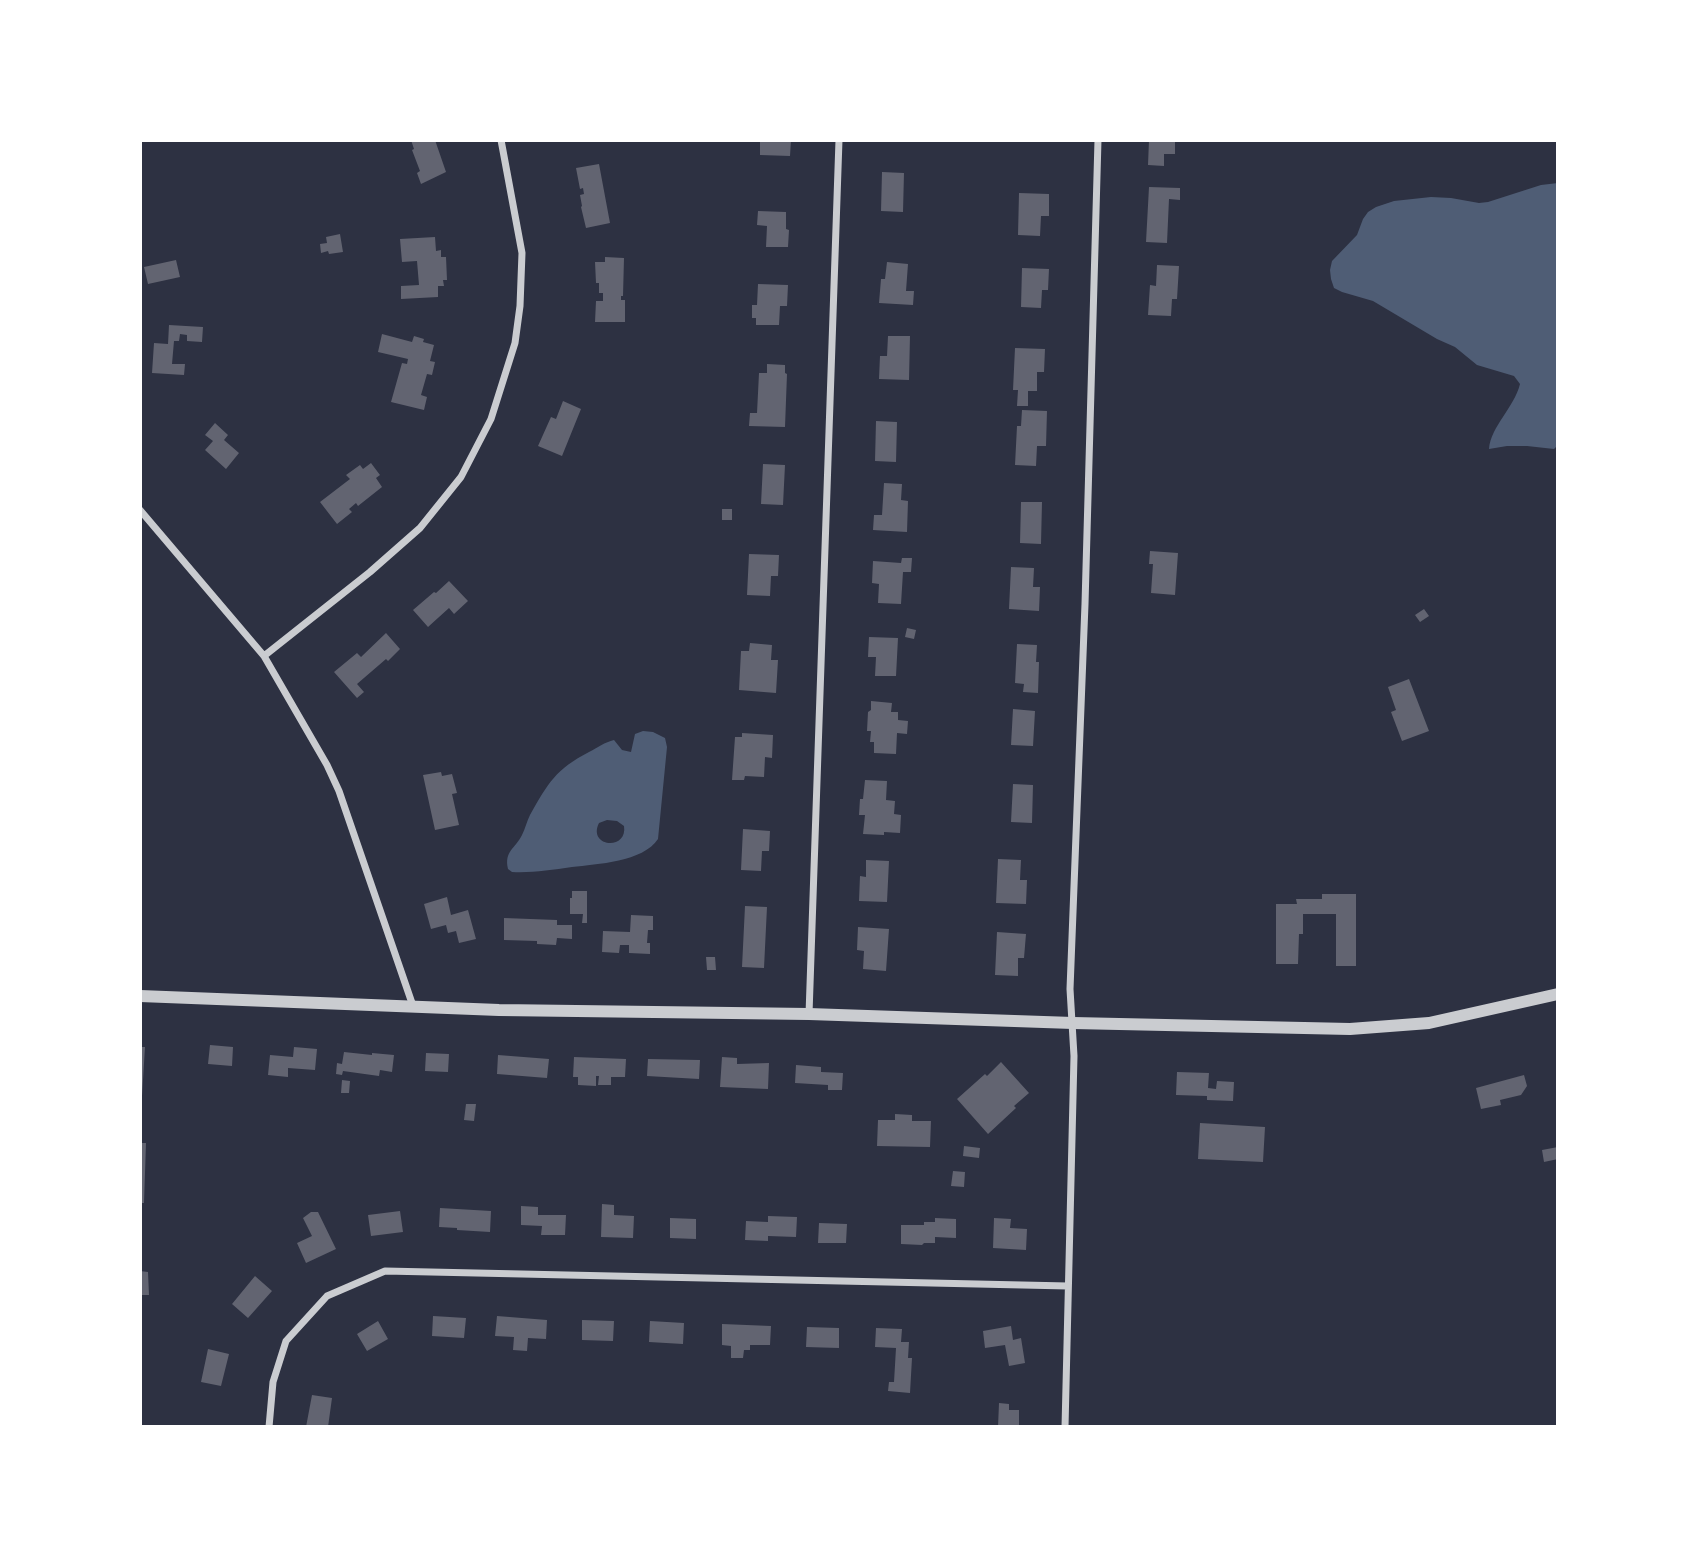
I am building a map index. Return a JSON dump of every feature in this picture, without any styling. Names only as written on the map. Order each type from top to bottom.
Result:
[{"type":"street","points":[[264,656],[370,572],[421,527],[461,477],[491,419],[515,343],[520,306],[522,253],[501,140]]},
{"type":"street","points":[[810,1014],[839,140]]},
{"type":"street","points":[[1065,1427],[1074,1056],[1070,989],[1085,604],[1098,140]]},
{"type":"street","points":[[140,510],[264,656],[317,747],[339,791],[412,1006]]},
{"type":"street","points":[[140,996],[499,1010],[810,1014],[1350,1029],[1429,1023],[1558,994]]},
{"type":"street","points":[[269,1427],[273,1382],[286,1341],[327,1296],[385,1271],[1068,1286]]},
{"type":"water","points":[[1558,183],[1558,445],[1554,449],[1507,446],[1489,449],[1494,433],[1517,393],[1520,384],[1514,376],[1477,365],[1455,347],[1373,301],[1334,288],[1330,270],[1332,261],[1357,235],[1368,212],[1376,207],[1394,201],[1431,197],[1488,202],[1541,185]]},
{"type":"water","points":[[653,732],[665,738],[667,747],[658,839],[651,847],[631,857],[606,863],[534,872],[512,872],[508,869],[509,854],[522,835],[536,804],[554,778],[578,758],[611,741],[614,740],[622,750],[631,752],[635,734]],"holes":[[[617,821],[624,826],[624,834],[620,839],[608,843],[598,837],[599,823]]]},
{"type":"building","points":[[411,140],[435,140],[446,172],[421,184]]},
{"type":"building","points":[[760,140],[791,140],[790,156],[760,155]]},
{"type":"building","points":[[1149,140],[1175,140],[1175,154],[1164,154],[1164,166],[1148,165]]},
{"type":"building","points":[[599,164],[610,223],[586,228],[580,195],[584,194],[583,188],[580,189],[576,168]]},
{"type":"building","points":[[882,172],[904,173],[903,212],[881,211]]},
{"type":"building","points":[[1149,187],[1180,188],[1180,200],[1169,199],[1167,243],[1146,242]]},
{"type":"building","points":[[1019,193],[1049,194],[1049,216],[1041,216],[1040,236],[1018,235]]},
{"type":"building","points":[[758,211],[786,212],[788,247],[766,247],[767,226],[757,225]]},
{"type":"building","points":[[340,234],[343,252],[321,253],[320,244],[327,243],[326,237]]},
{"type":"building","points":[[435,237],[436,251],[441,250],[441,257],[446,257],[447,280],[443,280],[444,286],[438,286],[438,297],[401,299],[401,286],[419,285],[417,261],[402,262],[400,239]]},
{"type":"building","points":[[605,257],[624,258],[621,300],[625,300],[625,322],[595,322],[596,301],[603,301],[603,293],[599,293],[599,283],[596,283],[595,262],[605,262]]},
{"type":"building","points":[[176,260],[180,277],[148,284],[144,267]]},
{"type":"building","points":[[887,262],[908,264],[906,291],[914,291],[913,305],[879,303],[881,279],[885,279]]},
{"type":"building","points":[[1157,265],[1179,266],[1177,299],[1172,299],[1171,316],[1148,315],[1150,285],[1156,286]]},
{"type":"building","points":[[1022,268],[1049,269],[1048,290],[1042,290],[1041,308],[1021,307]]},
{"type":"building","points":[[758,284],[788,285],[787,306],[780,306],[779,325],[756,325],[756,318],[752,318],[752,305],[757,305]]},
{"type":"building","points":[[169,325],[203,327],[202,342],[187,341],[187,335],[180,334],[179,341],[174,341],[172,364],[185,364],[184,375],[152,373],[154,343],[168,344]]},
{"type":"building","points":[[382,334],[412,342],[414,336],[434,345],[430,361],[435,362],[432,375],[427,374],[421,395],[427,397],[424,410],[391,402],[402,363],[407,364],[408,359],[378,352]]},
{"type":"building","points":[[888,336],[910,336],[909,380],[879,379],[880,356],[887,356]]},
{"type":"building","points":[[1015,348],[1045,349],[1044,372],[1037,372],[1037,391],[1028,391],[1028,406],[1017,406],[1018,390],[1013,390]]},
{"type":"building","points":[[767,364],[785,365],[785,427],[749,426],[750,413],[757,413],[759,373],[767,373]]},
{"type":"building","points":[[563,401],[581,409],[562,456],[538,446],[551,417],[556,419]]},
{"type":"building","points":[[1022,410],[1047,411],[1046,446],[1037,446],[1036,466],[1015,465],[1017,426],[1021,426]]},
{"type":"building","points":[[876,421],[897,422],[896,462],[875,461]]},
{"type":"building","points":[[215,423],[228,435],[224,440],[239,453],[226,469],[205,450],[213,441],[205,435]]},
{"type":"building","points":[[371,463],[380,475],[376,478],[382,487],[358,506],[356,503],[349,509],[352,512],[337,524],[320,502],[350,479],[346,475],[360,465],[363,469]]},
{"type":"building","points":[[763,464],[785,465],[783,505],[761,504]]},
{"type":"building","points":[[884,483],[902,484],[901,500],[908,501],[907,532],[873,530],[874,515],[882,515]]},
{"type":"building","points":[[1021,502],[1042,502],[1041,544],[1020,543]]},
{"type":"building","points":[[722,509],[732,509],[732,520],[722,520]]},
{"type":"building","points":[[1150,551],[1178,553],[1175,595],[1151,593],[1153,564],[1149,564]]},
{"type":"building","points":[[749,554],[779,555],[778,576],[771,576],[770,596],[747,595]]},
{"type":"building","points":[[902,558],[912,558],[911,572],[903,572],[901,604],[878,603],[879,584],[872,583],[873,561],[901,563]]},
{"type":"building","points":[[1011,567],[1034,568],[1033,587],[1040,587],[1039,611],[1009,609]]},
{"type":"building","points":[[449,581],[468,601],[454,614],[449,608],[428,627],[413,610]]},
{"type":"building","points":[[1424,609],[1429,616],[1420,622],[1415,615]]},
{"type":"building","points":[[907,628],[916,630],[914,639],[905,637]]},
{"type":"building","points":[[386,633],[400,649],[357,684],[364,692],[357,698],[334,672],[357,653],[361,657]]},
{"type":"building","points":[[869,637],[898,638],[896,676],[875,676],[876,657],[868,657]]},
{"type":"building","points":[[750,643],[772,645],[771,660],[778,660],[776,693],[739,690],[741,651],[749,651]]},
{"type":"building","points":[[1017,644],[1037,645],[1038,693],[1023,692],[1024,684],[1015,683]]},
{"type":"building","points":[[1409,679],[1429,731],[1402,741],[1391,712],[1396,710],[1388,687]]},
{"type":"building","points":[[871,701],[892,703],[891,712],[898,712],[898,720],[908,721],[907,734],[897,733],[896,754],[874,753],[874,742],[870,742],[871,731],[867,731]]},
{"type":"building","points":[[1013,709],[1035,711],[1033,746],[1011,745]]},
{"type":"building","points":[[742,733],[773,735],[772,758],[765,757],[764,777],[745,776],[744,780],[732,780],[735,737],[742,737]]},
{"type":"building","points":[[441,772],[442,776],[452,774],[457,793],[452,794],[459,825],[435,830],[423,775]]},
{"type":"building","points":[[865,780],[887,781],[886,800],[895,801],[894,814],[901,815],[900,833],[863,834],[865,815],[859,815]]},
{"type":"building","points":[[1013,784],[1033,785],[1032,823],[1011,822]]},
{"type":"building","points":[[743,829],[770,831],[769,851],[762,851],[761,871],[741,870]]},
{"type":"building","points":[[998,859],[1021,860],[1020,880],[1027,880],[1026,904],[996,903]]},
{"type":"building","points":[[866,860],[889,861],[887,902],[859,901],[860,876],[866,877]]},
{"type":"building","points":[[572,891],[587,891],[587,923],[582,923],[583,914],[570,914]]},
{"type":"building","points":[[1322,894],[1356,894],[1356,966],[1336,966],[1336,914],[1303,914],[1298,964],[1276,964],[1276,904],[1297,904],[1296,899],[1322,899]]},
{"type":"building","points":[[447,897],[451,915],[468,910],[476,939],[459,943],[456,931],[448,933],[446,925],[431,929],[424,904]]},
{"type":"building","points":[[745,906],[767,907],[764,968],[742,967]]},
{"type":"building","points":[[631,915],[653,916],[653,930],[648,930],[650,954],[629,953],[629,945],[620,945],[619,953],[602,952],[603,931],[630,932]]},
{"type":"building","points":[[504,918],[557,920],[557,925],[572,925],[572,939],[557,938],[556,945],[537,944],[537,941],[504,940]]},
{"type":"building","points":[[858,927],[889,929],[886,971],[863,969],[864,951],[857,950]]},
{"type":"building","points":[[997,932],[1026,934],[1024,958],[1018,958],[1018,976],[995,975]]},
{"type":"building","points":[[706,957],[715,957],[716,970],[707,970]]},
{"type":"building","points":[[210,1045],[233,1047],[232,1066],[208,1064]]},
{"type":"building","points":[[140,1047],[145,1047],[142,1096],[140,1096]]},
{"type":"building","points":[[294,1047],[317,1049],[315,1070],[288,1068],[288,1077],[268,1075],[270,1055],[293,1057]]},
{"type":"building","points":[[344,1052],[394,1055],[392,1072],[380,1070],[379,1076],[343,1071],[342,1075],[336,1074],[337,1063],[342,1064]]},
{"type":"building","points":[[426,1053],[449,1054],[448,1072],[425,1071]]},
{"type":"building","points":[[498,1055],[549,1059],[547,1078],[497,1074]]},
{"type":"building","points":[[574,1057],[626,1059],[625,1077],[611,1077],[611,1085],[598,1085],[599,1076],[596,1076],[596,1086],[578,1085],[578,1077],[573,1077]]},
{"type":"building","points":[[722,1057],[737,1058],[737,1064],[769,1063],[768,1089],[720,1087]]},
{"type":"building","points":[[648,1059],[700,1060],[699,1079],[647,1076]]},
{"type":"building","points":[[1001,1062],[1029,1093],[988,1134],[957,1099]]},
{"type":"building","points":[[796,1065],[821,1067],[821,1072],[843,1073],[842,1090],[828,1090],[828,1085],[795,1083]]},
{"type":"building","points":[[1177,1072],[1209,1073],[1208,1088],[1216,1089],[1217,1081],[1234,1082],[1233,1101],[1207,1100],[1207,1096],[1176,1095]]},
{"type":"building","points":[[1524,1075],[1527,1086],[1521,1095],[1500,1100],[1501,1105],[1481,1109],[1476,1088]]},
{"type":"building","points":[[342,1080],[350,1081],[349,1093],[341,1093]]},
{"type":"building","points":[[466,1104],[476,1104],[474,1121],[464,1120]]},
{"type":"building","points":[[895,1114],[912,1115],[912,1121],[931,1121],[930,1147],[877,1146],[878,1120],[895,1120]]},
{"type":"building","points":[[1200,1123],[1265,1127],[1263,1162],[1198,1159]]},
{"type":"building","points":[[140,1143],[146,1143],[144,1203],[140,1203]]},
{"type":"building","points":[[964,1146],[980,1148],[979,1158],[963,1156]]},
{"type":"building","points":[[1558,1147],[1558,1159],[1544,1162],[1542,1150]]},
{"type":"building","points":[[953,1171],[965,1172],[964,1187],[951,1186]]},
{"type":"building","points":[[602,1204],[614,1205],[614,1215],[634,1216],[633,1238],[601,1237]]},
{"type":"building","points":[[521,1206],[538,1207],[538,1215],[566,1215],[565,1235],[541,1235],[542,1226],[521,1225]]},
{"type":"building","points":[[440,1208],[491,1211],[490,1232],[439,1227]]},
{"type":"building","points":[[400,1211],[403,1232],[371,1236],[368,1215]]},
{"type":"building","points":[[311,1212],[318,1212],[336,1249],[306,1263],[297,1243],[312,1236],[303,1218]]},
{"type":"building","points":[[768,1216],[797,1217],[796,1237],[768,1236],[768,1241],[745,1240],[746,1221],[768,1222]]},
{"type":"building","points":[[670,1218],[696,1219],[696,1239],[670,1238]]},
{"type":"building","points":[[935,1218],[956,1219],[956,1238],[935,1237],[935,1243],[922,1245],[901,1244],[901,1225],[924,1225],[924,1222],[935,1222]]},
{"type":"building","points":[[994,1218],[1011,1219],[1010,1228],[1027,1229],[1026,1250],[993,1248]]},
{"type":"building","points":[[819,1223],[847,1224],[846,1243],[818,1243]]},
{"type":"building","points":[[140,1271],[148,1272],[149,1295],[140,1295]]},
{"type":"building","points":[[255,1276],[272,1291],[248,1318],[232,1304]]},
{"type":"building","points":[[433,1316],[466,1318],[464,1338],[432,1336]]},
{"type":"building","points":[[497,1316],[547,1320],[546,1339],[528,1338],[527,1351],[513,1350],[514,1337],[495,1336]]},
{"type":"building","points":[[582,1320],[614,1321],[613,1341],[582,1340]]},
{"type":"building","points":[[378,1321],[388,1339],[367,1351],[357,1334]]},
{"type":"building","points":[[650,1321],[684,1323],[683,1344],[649,1342]]},
{"type":"building","points":[[722,1324],[771,1326],[770,1345],[750,1345],[750,1350],[744,1350],[743,1358],[731,1358],[731,1346],[722,1345]]},
{"type":"building","points":[[1011,1326],[1013,1340],[1021,1338],[1025,1363],[1009,1366],[1005,1345],[985,1348],[983,1331]]},
{"type":"building","points":[[807,1327],[839,1328],[839,1348],[806,1347]]},
{"type":"building","points":[[876,1328],[902,1329],[901,1342],[909,1342],[908,1358],[912,1358],[910,1393],[888,1391],[889,1382],[894,1382],[896,1348],[875,1347]]},
{"type":"building","points":[[208,1349],[229,1354],[221,1386],[201,1382]]},
{"type":"building","points":[[312,1395],[332,1398],[328,1427],[306,1427]]},
{"type":"building","points":[[999,1403],[1009,1404],[1009,1410],[1019,1410],[1019,1427],[998,1427]]}]
